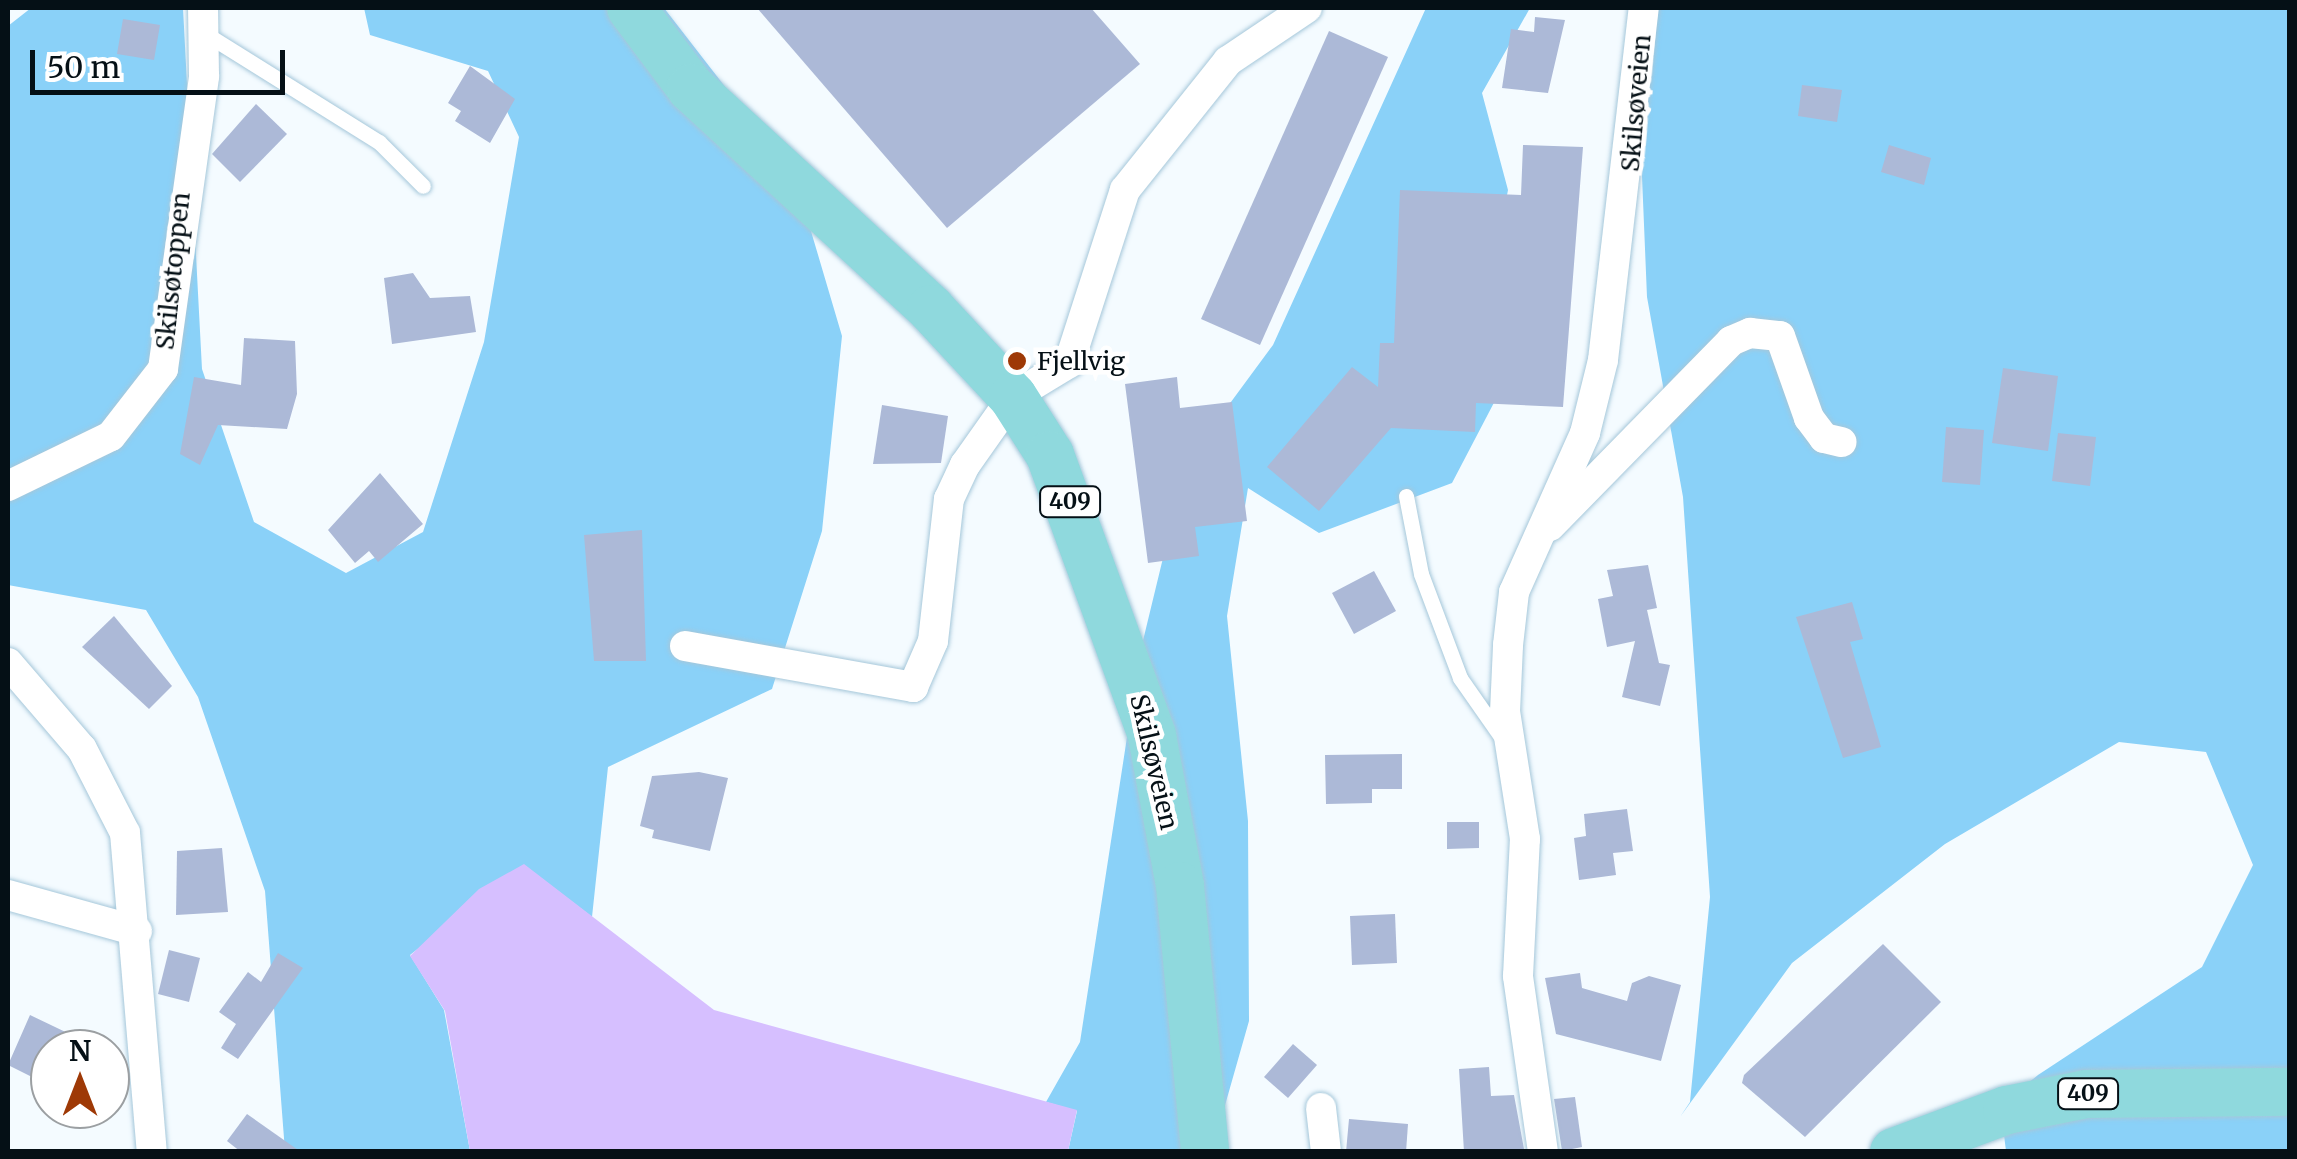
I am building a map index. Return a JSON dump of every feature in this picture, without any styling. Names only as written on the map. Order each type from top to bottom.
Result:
[{"type":"main road","name":"Skilsøveien","points":[[631,8],[691,88],[931,309],[1013,397],[1068,496],[1152,736],[1180,886],[1205,1152]]},
{"type":"main road","name":"409","points":[[1894,1152],[2007,1110],[2086,1094],[2290,1092]]},
{"type":"street","points":[[685,646],[913,687],[933,641],[950,500],[1013,397],[1069,362],[1107,223],[1190,102],[1228,61],[1307,8]]},
{"type":"street","name":"Skilsøveien","points":[[1543,1152],[1518,976],[1524,839],[1509,748],[1514,592],[1585,433],[1603,360],[1644,8]]},
{"type":"street","name":"Skilsøtoppen","points":[[8,486],[110,436],[154,390],[204,21]]},
{"type":"street","name":"Skilsøveien","points":[[1534,543],[1731,341],[1750,333],[1780,336],[1810,418],[1824,438],[1842,442]]},
{"type":"street","points":[[8,663],[111,792],[138,931],[152,1152]]},
{"type":"street","points":[[8,895],[138,931]]},
{"type":"street","points":[[1321,1108],[1326,1152]]},
{"type":"lane","name":"Skilsøtoppen","points":[[204,21],[379,142],[423,186]]},
{"type":"lane","name":"Skilsøveien","points":[[1406,496],[1421,574],[1460,678],[1509,748]]},
{"type":"shaded area","points":[[31,8],[183,8],[202,369],[254,522],[346,573],[423,532],[484,342],[519,137],[488,71],[370,35],[364,8],[664,8],[795,177],[842,336],[822,531],[772,689],[608,767],[592,917],[524,865],[410,955],[444,1010],[470,1151],[285,1151],[265,891],[198,697],[146,610],[8,585],[8,26]]},
{"type":"shaded area","points":[[1426,8],[1530,8],[1482,93],[1508,190],[1498,242],[1498,395],[1452,483],[1319,533],[1248,488],[1227,616],[1248,821],[1249,1021],[1212,1151],[1068,1151],[1077,1111],[1046,1102],[1080,1042],[1140,653],[1186,463],[1273,345]]},
{"type":"shaded area","points":[[1635,8],[2289,8],[2289,1151],[2006,1151],[2003,1127],[1957,1142],[2038,1075],[2202,967],[2253,865],[2206,752],[2119,742],[1945,844],[1792,963],[1680,1117],[1690,1102],[1710,897],[1683,497],[1647,297]]},
{"type":"shaded area","points":[[524,864],[714,1010],[1077,1110],[1068,1151],[470,1151],[445,1011],[410,956],[479,889]]},
{"type":"building","points":[[757,8],[1091,8],[1140,64],[947,228]]},
{"type":"building","points":[[1535,17],[1565,20],[1548,93],[1502,88],[1511,29],[1534,32]]},
{"type":"building","points":[[123,19],[160,25],[154,60],[117,54]]},
{"type":"building","points":[[1329,31],[1388,57],[1260,345],[1201,319]]},
{"type":"building","points":[[470,66],[515,99],[490,143],[455,121],[461,111],[448,103]]},
{"type":"building","points":[[1802,85],[1842,90],[1837,122],[1798,116]]},
{"type":"building","points":[[256,104],[287,134],[240,182],[212,154]]},
{"type":"building","points":[[1523,145],[1583,147],[1563,407],[1476,403],[1475,432],[1391,428],[1319,511],[1267,467],[1352,367],[1378,387],[1380,343],[1394,343],[1400,190],[1521,195]]},
{"type":"building","points":[[1889,145],[1931,158],[1924,185],[1881,172]]},
{"type":"building","points":[[413,273],[430,298],[470,296],[476,332],[392,344],[384,278]]},
{"type":"building","points":[[244,338],[295,341],[297,394],[287,429],[218,425],[200,465],[180,454],[194,377],[241,385]]},
{"type":"building","points":[[2003,368],[2058,376],[2048,451],[1992,443]]},
{"type":"building","points":[[1177,377],[1180,408],[1232,402],[1247,521],[1195,527],[1199,556],[1148,563],[1125,384]]},
{"type":"building","points":[[882,405],[948,416],[941,463],[873,464]]},
{"type":"building","points":[[1946,427],[1984,430],[1980,485],[1942,482]]},
{"type":"building","points":[[2058,433],[2096,437],[2090,486],[2052,481]]},
{"type":"building","points":[[380,473],[423,524],[378,562],[369,551],[355,563],[328,530]]},
{"type":"building","points":[[642,530],[646,661],[594,661],[584,535]]},
{"type":"building","points":[[1648,565],[1657,608],[1647,610],[1659,663],[1670,665],[1660,706],[1622,697],[1635,641],[1607,647],[1598,599],[1613,596],[1607,570]]},
{"type":"building","points":[[1374,571],[1396,611],[1354,634],[1332,593]]},
{"type":"building","points":[[1852,602],[1863,639],[1850,642],[1881,747],[1843,758],[1796,617]]},
{"type":"building","points":[[114,616],[172,686],[149,709],[82,647]]},
{"type":"building","points":[[1402,754],[1402,789],[1372,789],[1372,803],[1326,804],[1325,755]]},
{"type":"building","points":[[699,772],[728,778],[710,851],[652,838],[654,830],[640,826],[652,776]]},
{"type":"building","points":[[1627,809],[1633,851],[1613,853],[1616,875],[1579,880],[1574,838],[1586,836],[1584,814]]},
{"type":"building","points":[[1447,822],[1479,822],[1479,848],[1447,849]]},
{"type":"building","points":[[222,848],[228,912],[176,915],[177,851]]},
{"type":"building","points":[[1395,914],[1397,963],[1352,965],[1350,916]]},
{"type":"building","points":[[1883,944],[1941,1002],[1805,1137],[1742,1083],[1744,1075]]},
{"type":"building","points":[[169,950],[200,958],[189,1002],[158,994]]},
{"type":"building","points":[[278,953],[303,968],[238,1059],[221,1048],[236,1024],[219,1012],[248,972],[261,982]]},
{"type":"building","points":[[1580,973],[1582,988],[1627,1001],[1632,983],[1649,976],[1681,985],[1661,1061],[1556,1034],[1545,978]]},
{"type":"building","points":[[30,1015],[59,1029],[30,1029],[30,1076],[8,1065]]},
{"type":"building","points":[[1293,1044],[1317,1065],[1288,1098],[1264,1077]]},
{"type":"building","points":[[1489,1067],[1491,1096],[1514,1095],[1524,1149],[1464,1152],[1459,1069]]},
{"type":"building","points":[[1575,1097],[1582,1147],[1562,1151],[1554,1099]]},
{"type":"building","points":[[247,1114],[301,1152],[241,1152],[227,1141]]},
{"type":"building","points":[[1349,1119],[1408,1124],[1406,1152],[1346,1152]]},
{"type":"place","name":"Fjellvig","points":[[1017,361]]}]
